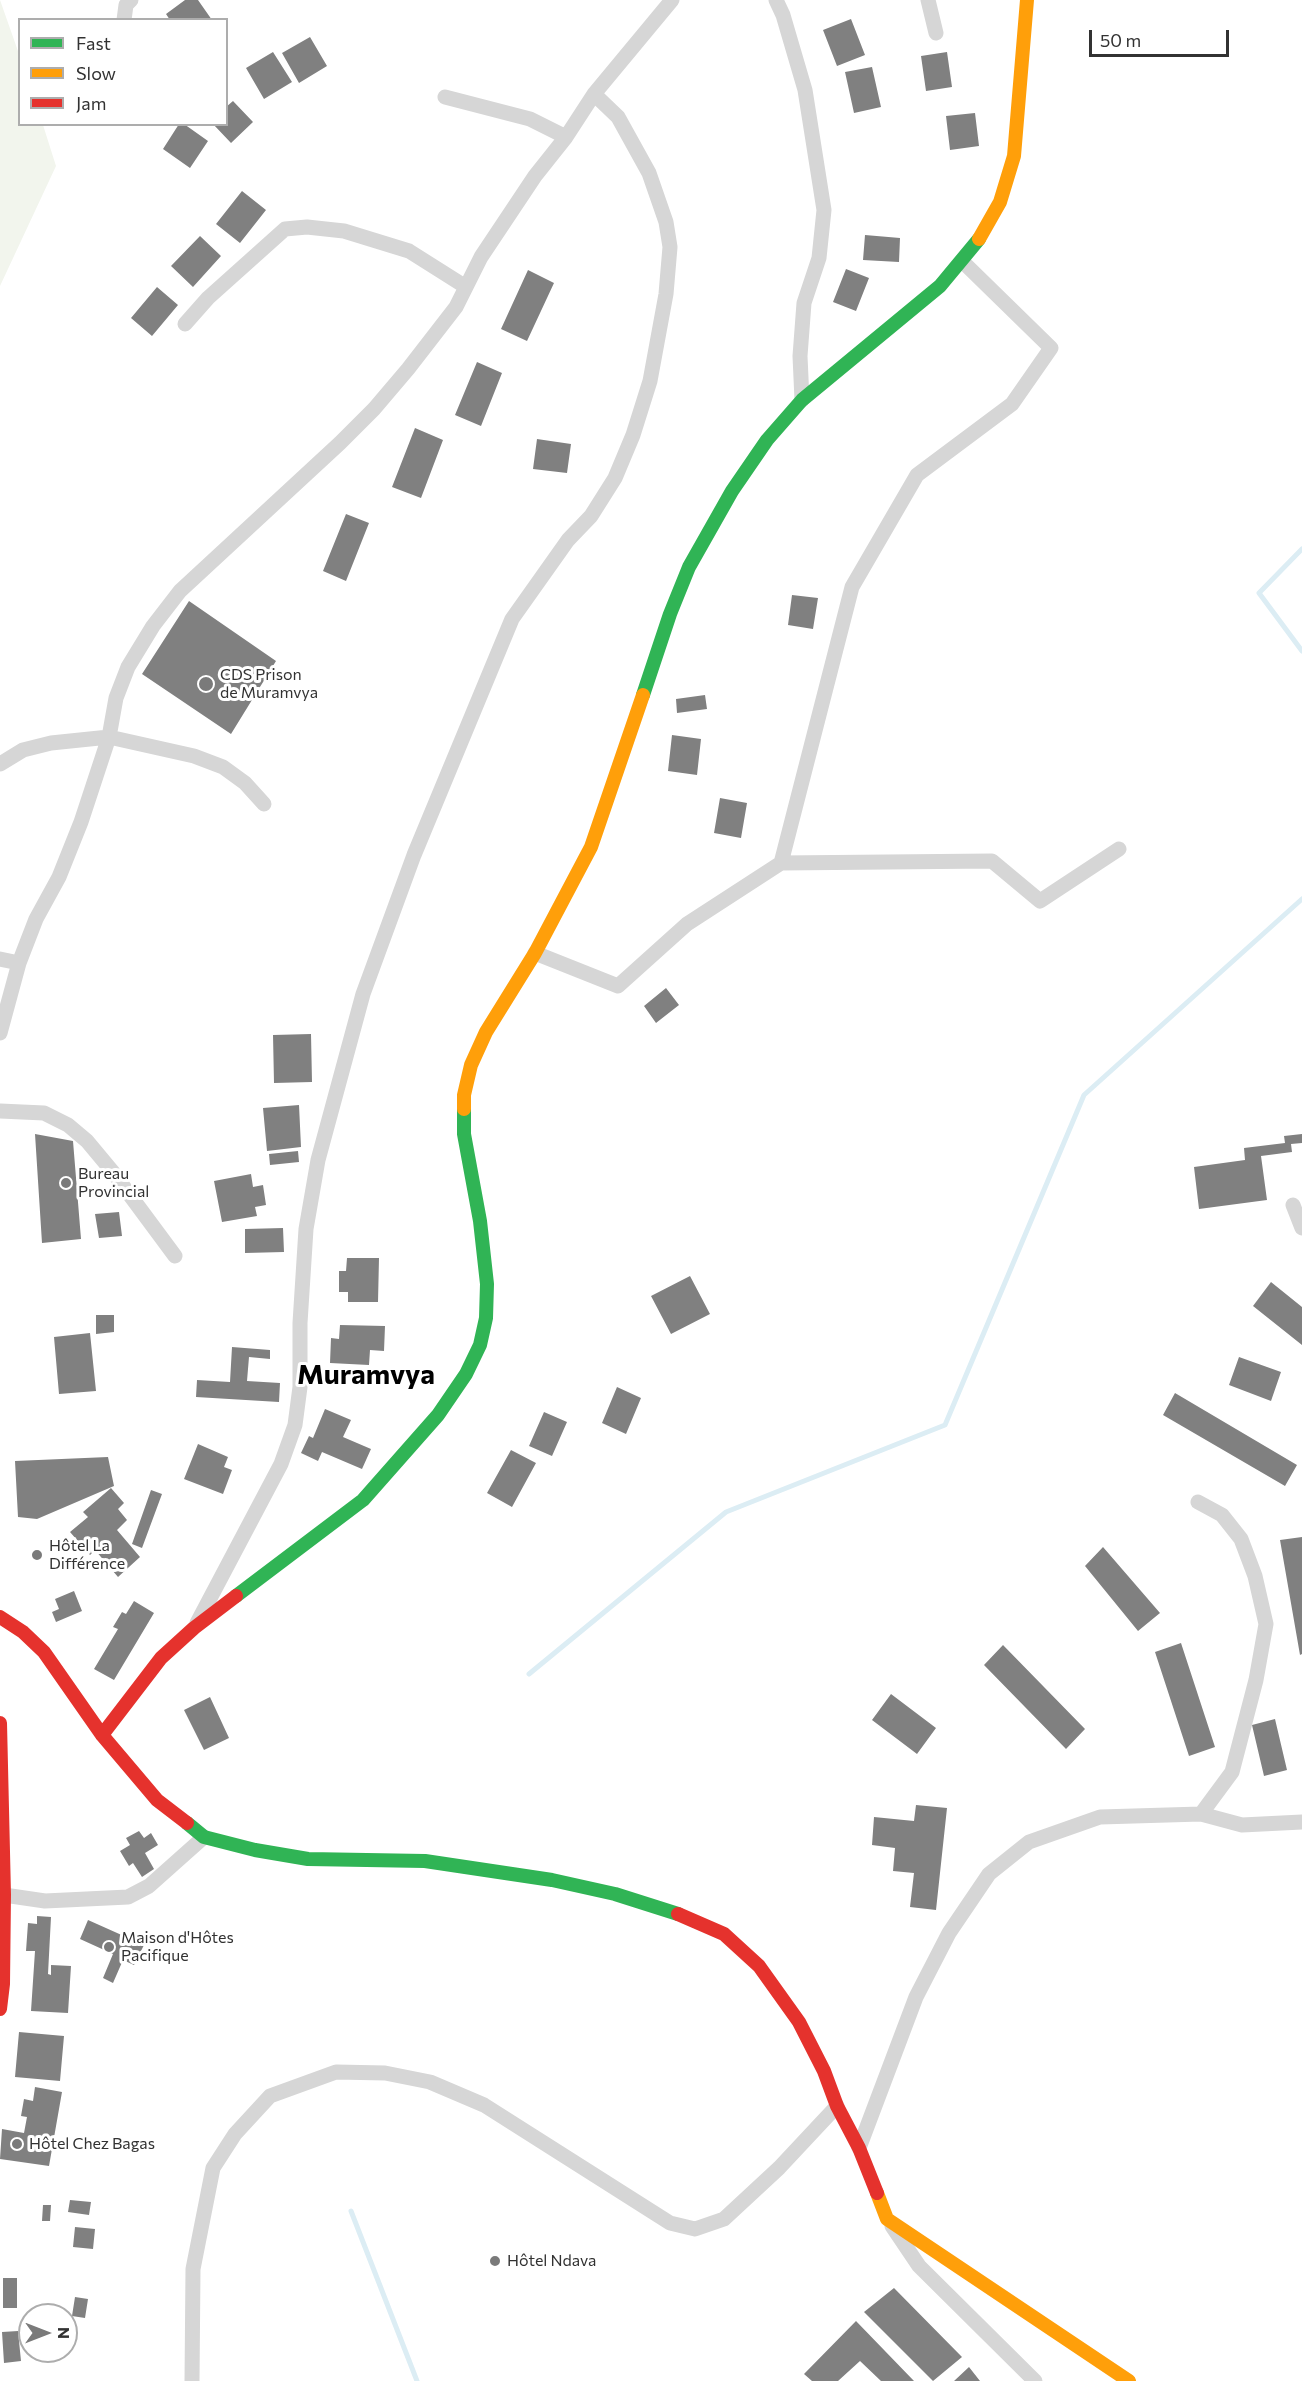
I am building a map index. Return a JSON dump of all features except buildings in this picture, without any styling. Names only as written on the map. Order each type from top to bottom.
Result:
[{"type":"main road","points":[[102,1735],[161,1658],[194,1628],[363,1500],[438,1415],[466,1374],[480,1345],[486,1318],[487,1284],[480,1221],[464,1134],[464,1095],[471,1065],[486,1032],[535,953],[591,847],[669,614],[689,567],[732,491],[767,440],[802,400],[940,286],[975,246],[1000,202],[1014,156],[1027,0]]},
{"type":"main road","points":[[0,1617],[23,1632],[44,1652],[102,1735],[157,1800],[204,1837],[255,1850],[308,1858],[424,1861],[552,1880],[615,1894],[670,1910],[724,1934],[759,1966],[799,2022],[824,2071],[837,2106],[859,2148],[887,2219],[1129,2381]]},
{"type":"main road","points":[[0,1723],[4,1895],[3,1983],[0,2009]]},
{"type":"street","points":[[124,18],[126,5],[131,0]]},
{"type":"street","points":[[0,1033],[19,963],[36,919],[59,877],[72,844],[109,737],[116,698],[128,668],[153,626],[180,591],[374,409],[449,315],[481,257],[594,94],[672,0]]},
{"type":"street","points":[[776,0],[783,15],[805,90],[824,210],[819,258],[804,303],[800,356],[802,400]]},
{"type":"street","points":[[928,0],[936,33]]},
{"type":"street","points":[[194,1628],[281,1464],[295,1425],[300,1387],[300,1323],[306,1229],[318,1160],[363,994],[406,876],[512,619],[568,540],[591,516],[615,478],[633,435],[650,381],[666,294],[669,246],[666,222],[649,172],[618,117],[594,94]]},
{"type":"street","points":[[445,97],[530,119],[566,137]]},
{"type":"street","points":[[185,324],[208,297],[285,229],[307,227],[344,231],[409,251],[466,287]]},
{"type":"street","points":[[782,863],[852,587],[917,475],[1012,404],[1051,348],[962,261]]},
{"type":"street","points":[[0,764],[23,750],[51,743],[109,737],[194,756],[224,767],[245,783],[264,804]]},
{"type":"street","points":[[535,953],[618,986],[687,924],[782,863],[992,861],[1040,901],[1119,849]]},
{"type":"street","points":[[0,959],[19,963]]},
{"type":"street","points":[[0,1111],[44,1113],[68,1125],[87,1141],[175,1256]]},
{"type":"street","points":[[1293,1205],[1302,1228]]},
{"type":"street","points":[[1198,1502],[1222,1515],[1241,1539],[1255,1576],[1266,1624],[1256,1680],[1232,1772],[1201,1814]]},
{"type":"street","points":[[859,2148],[916,1997],[949,1933],[989,1874],[1029,1842],[1100,1817],[1201,1814],[1242,1825],[1302,1822]]},
{"type":"street","points":[[4,1895],[45,1901],[128,1897],[149,1886],[204,1837]]},
{"type":"street","points":[[192,2381],[193,2269],[213,2168],[235,2134],[270,2096],[336,2072],[385,2073],[430,2082],[484,2105],[670,2223],[694,2229],[724,2219],[779,2168],[837,2106]]},
{"type":"street","points":[[887,2219],[919,2266],[1035,2381]]},
{"type":"shaded area","points":[[0,0],[18,51],[18,126],[43,126],[56,166],[0,286]]},
{"type":"waterway","points":[[1302,549],[1259,593],[1302,651]]},
{"type":"waterway","points":[[529,1674],[726,1512],[945,1425],[1084,1095],[1302,899]]},
{"type":"waterway","points":[[351,2211],[417,2381]]},
{"type":"traffic: fast","points":[[643,695],[670,614],[689,567],[732,491],[767,440],[802,400],[940,286],[979,239]]},
{"type":"traffic: fast","points":[[236,1596],[363,1500],[438,1415],[466,1374],[480,1345],[486,1318],[487,1284],[480,1221],[464,1134],[464,1109]]},
{"type":"traffic: fast","points":[[187,1823],[204,1837],[255,1850],[308,1859],[425,1861],[552,1880],[615,1894],[678,1914]]},
{"type":"traffic: slow","points":[[979,239],[1000,202],[1014,156],[1027,0]]},
{"type":"traffic: slow","points":[[464,1109],[464,1095],[471,1065],[486,1032],[535,953],[591,847],[643,695]]},
{"type":"traffic: slow","points":[[877,2193],[887,2219],[1129,2381]]},
{"type":"traffic: jam","points":[[102,1735],[161,1658],[194,1628],[236,1596]]},
{"type":"traffic: jam","points":[[0,1617],[23,1632],[44,1652],[102,1735],[157,1800],[187,1823]]},
{"type":"traffic: jam","points":[[0,1723],[4,1895],[3,1984],[0,2009]]},
{"type":"traffic: jam","points":[[678,1914],[724,1934],[759,1966],[799,2022],[824,2071],[837,2106],[859,2148],[877,2193]]},
{"type":"place","name":"CDS Prison de Muramvya","points":[[206,684]]},
{"type":"place","name":"Bureau Provincial","points":[[66,1183]]},
{"type":"place","name":"Hôtel La Différence","points":[[37,1555]]},
{"type":"place","name":"Maison d'Hôtes Pacifique","points":[[109,1947]]},
{"type":"place","name":"Hôtel Chez Bagas","points":[[17,2144]]},
{"type":"place","name":"Hôtel Ndava","points":[[495,2261]]},
{"type":"district","name":"Muramvya","points":[[366,1375]]}]
